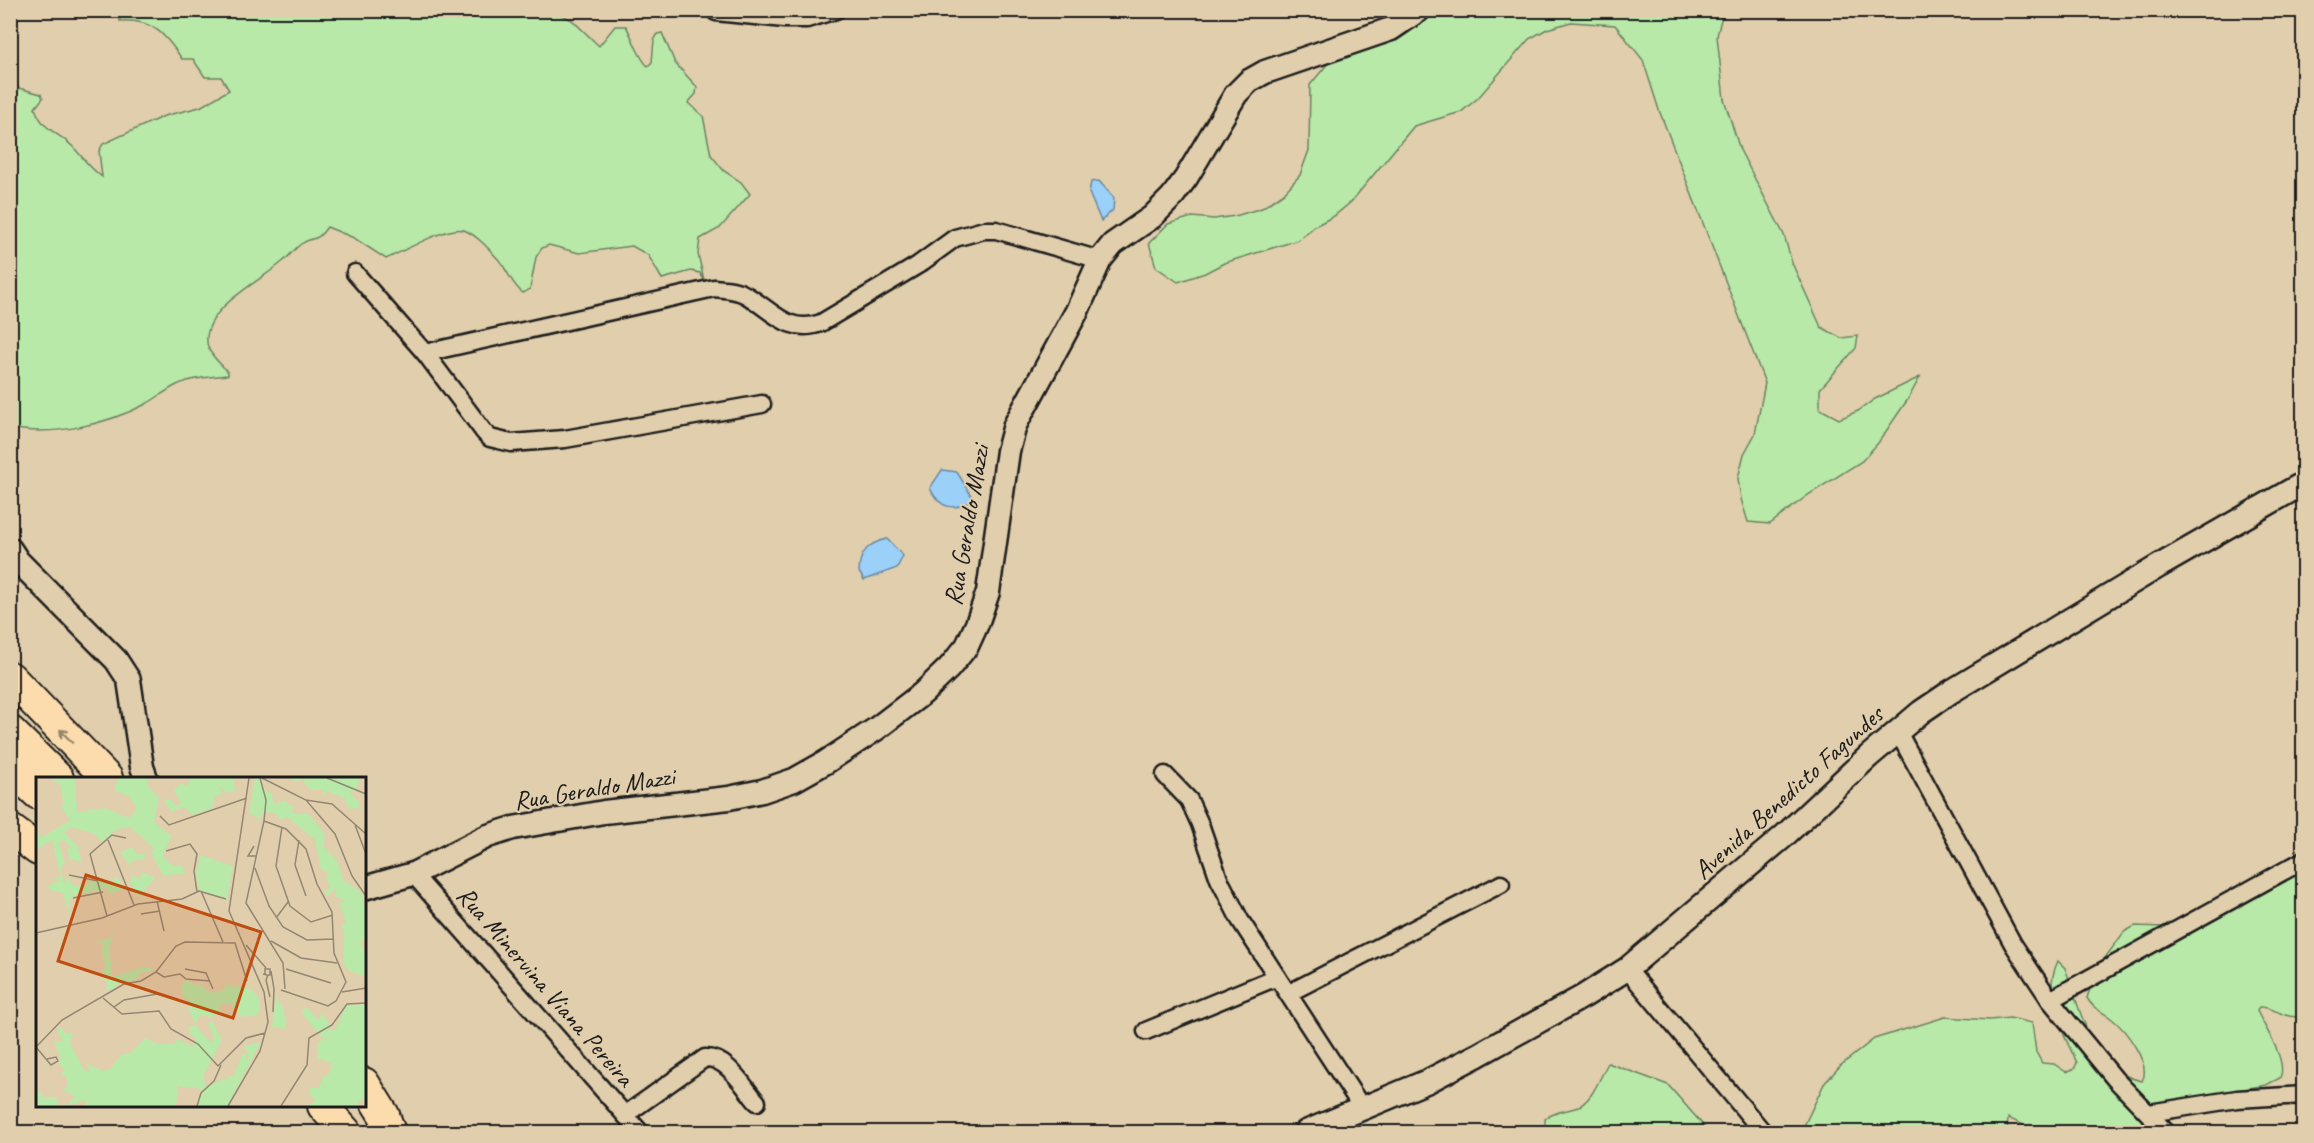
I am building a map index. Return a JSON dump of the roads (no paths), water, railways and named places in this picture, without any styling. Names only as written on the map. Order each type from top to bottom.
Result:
[{"type":"highway","points":[[10,677],[106,777]]},
{"type":"highway","points":[[10,731],[57,777]]},
{"type":"highway","points":[[10,767],[36,792]]},
{"type":"highway","points":[[10,829],[36,848]]},
{"type":"highway","points":[[366,1086],[384,1115],[390,1132]]},
{"type":"highway","points":[[324,1107],[346,1132]]},
{"type":"highway","points":[[340,1107],[359,1132]]},
{"type":"highway","points":[[363,1107],[382,1132]]},
{"type":"street","points":[[716,12],[807,19],[836,10]]},
{"type":"street","name":"Rua Geraldo Mazzi","points":[[366,887],[413,874],[488,836],[513,828],[604,812],[729,798],[762,791],[794,780],[876,729],[923,693],[949,668],[967,646],[977,624],[988,592],[1008,451],[1014,425],[1077,311],[1100,260],[1113,244],[1152,216],[1172,197],[1202,153],[1222,114],[1236,94],[1249,81],[1265,72],[1391,29],[1419,10]]},
{"type":"street","points":[[425,353],[714,288],[744,293],[785,322],[797,327],[809,327],[901,276],[955,238],[984,230],[996,230],[1100,260]]},
{"type":"street","points":[[355,273],[425,353],[490,438],[511,443],[564,439],[762,404]]},
{"type":"street","name":"Avenida Benedicto Fagundes","points":[[1306,1132],[1428,1081],[1575,1001],[1627,969],[1783,837],[1898,732],[1952,691],[2160,566],[2304,483]]},
{"type":"street","points":[[13,555],[116,660],[129,680],[142,767],[146,777]]},
{"type":"street","points":[[1898,732],[2013,944],[2049,1000],[2115,1079],[2166,1132]]},
{"type":"street","points":[[1165,776],[1189,800],[1227,898],[1363,1109]]},
{"type":"street","points":[[2049,1000],[2304,860]]},
{"type":"street","name":"Rua Minervina Viana Pereira","points":[[413,874],[640,1132]]},
{"type":"street","points":[[1289,993],[1501,884]]},
{"type":"street","points":[[1627,969],[1763,1132]]},
{"type":"street","points":[[1146,1031],[1277,977]]},
{"type":"street","points":[[625,1115],[705,1058],[714,1058],[723,1063],[757,1102]]},
{"type":"street","points":[[2149,1113],[2237,1099],[2304,1095]]},
{"type":"water","points":[[1099,181],[1114,198],[1113,210],[1101,221],[1089,193],[1091,182]]},
{"type":"water","points":[[942,470],[957,472],[974,500],[954,507],[938,501],[930,488]]},
{"type":"water","points":[[887,539],[903,556],[897,568],[864,580],[859,572],[863,554],[870,546]]}]
